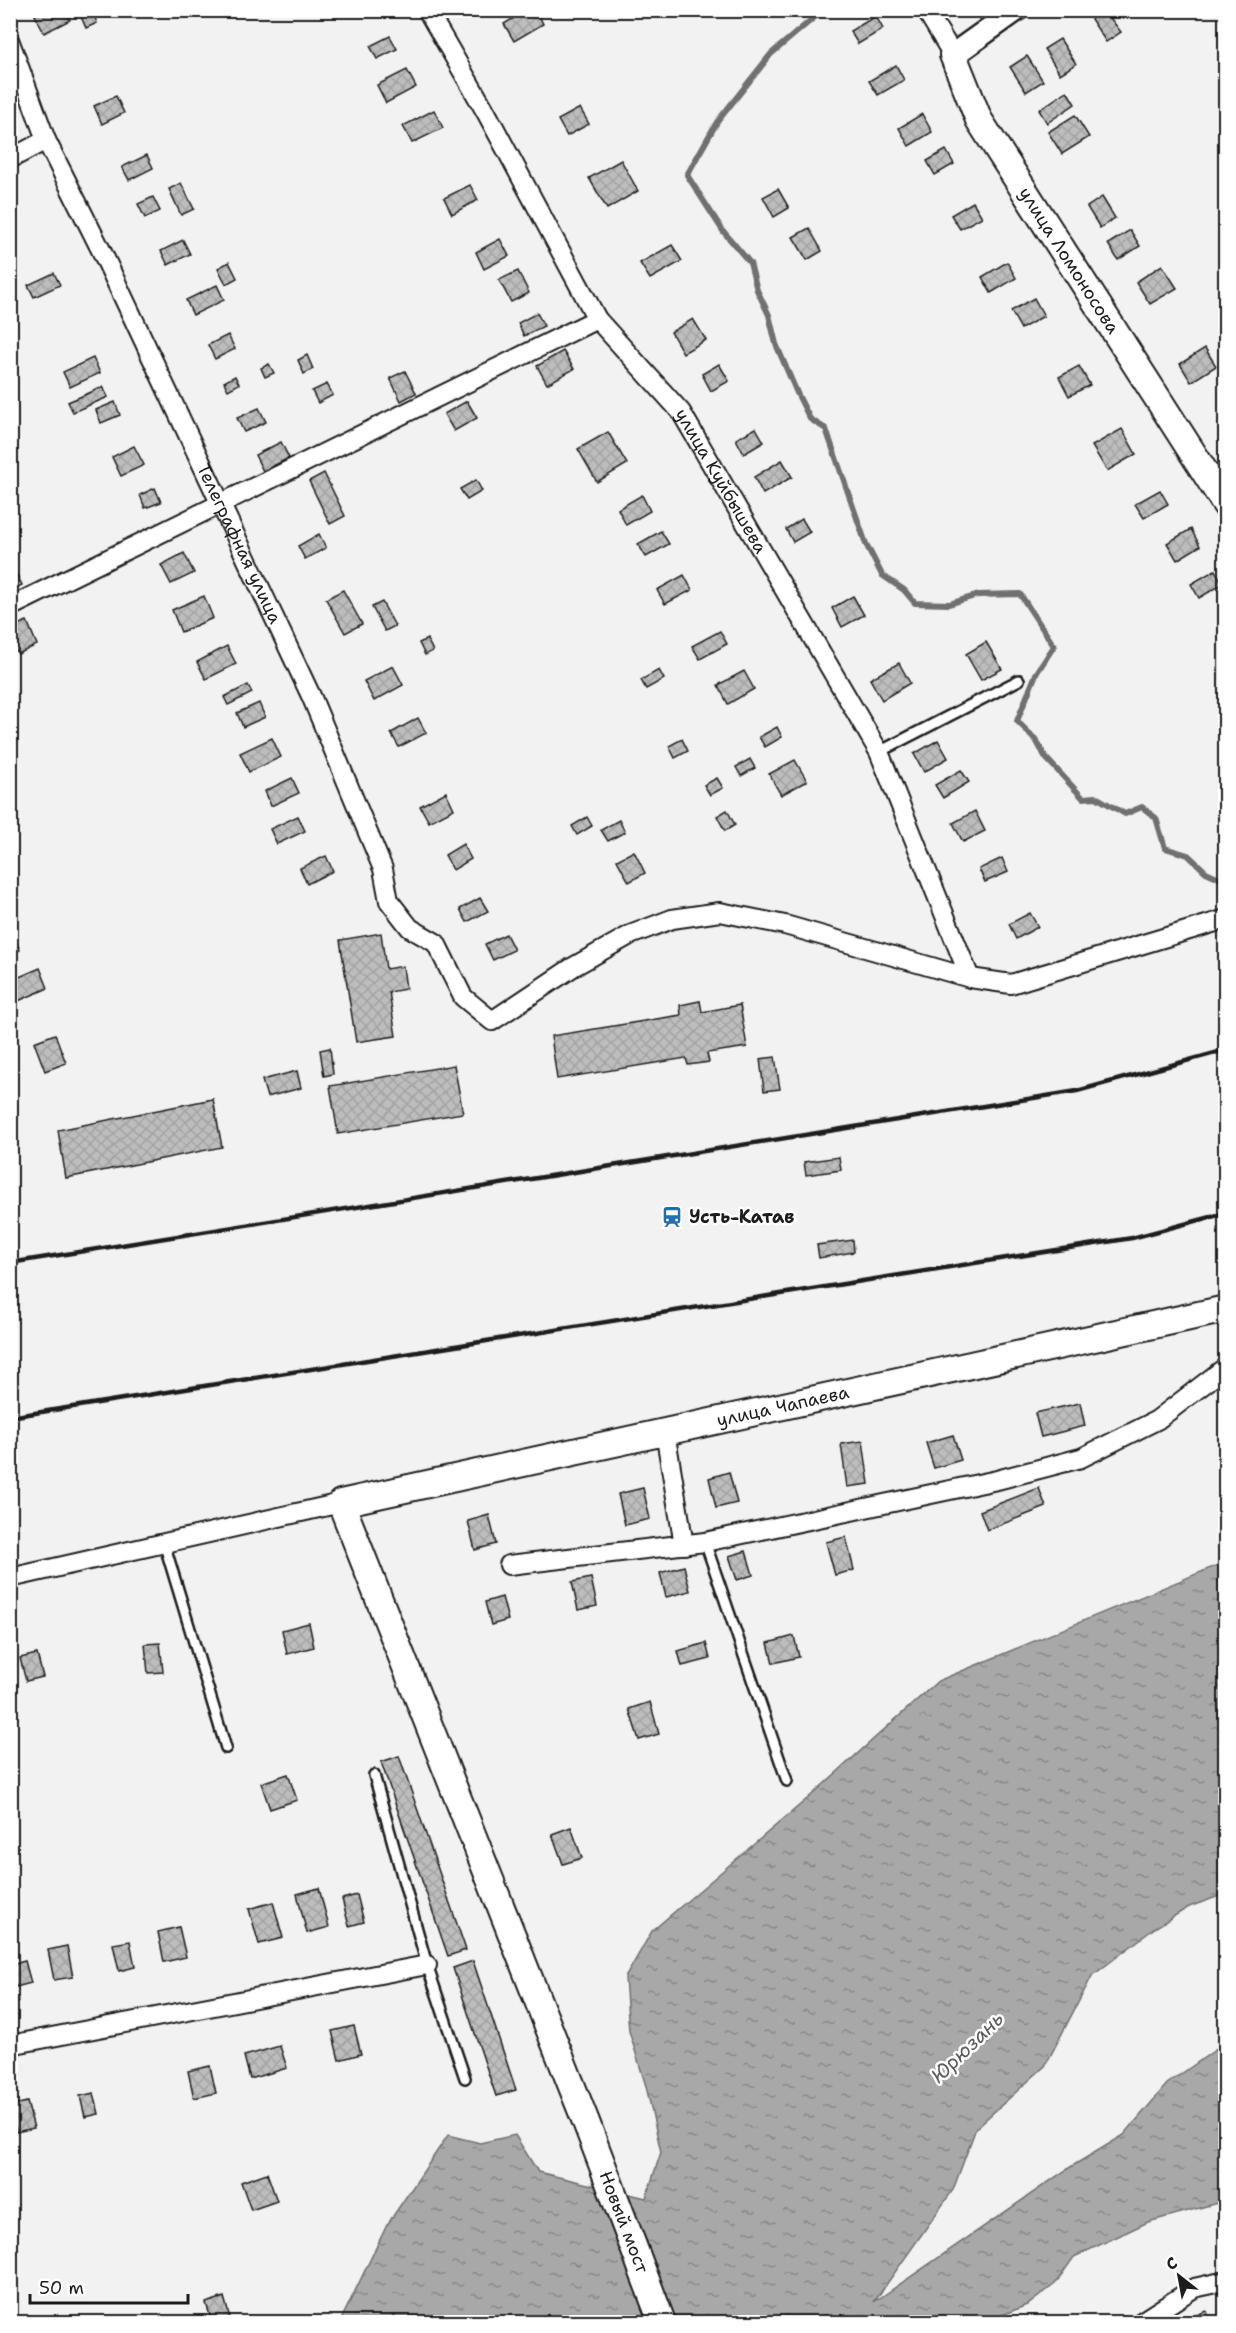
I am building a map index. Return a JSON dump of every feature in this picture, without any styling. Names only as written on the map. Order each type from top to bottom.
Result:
[{"type":"main road","name":"улица Ломоносова","points":[[953,55],[979,120],[1222,492]]},
{"type":"main road","name":"улица Чапаева","points":[[341,1503],[1226,1309]]},
{"type":"main road","name":"Новый мост","points":[[341,1503],[586,2122],[662,2322]]},
{"type":"street","name":"улица Куйбышева","points":[[427,10],[486,112],[597,319],[681,412],[879,752],[970,978]]},
{"type":"street","name":"улица Ломоносова","points":[[926,10],[953,55]]},
{"type":"street","points":[[953,55],[1016,10]]},
{"type":"street","name":"Телеграфная улица","points":[[10,42],[46,140],[101,250],[312,698],[383,869],[389,902],[410,928],[436,943],[463,997],[492,1022],[573,967],[630,935],[672,919],[720,912],[784,925],[970,978]]},
{"type":"street","points":[[10,159],[46,140]]},
{"type":"street","points":[[10,607],[597,319]]},
{"type":"street","points":[[970,978],[1011,984],[1226,919]]},
{"type":"street","points":[[509,1565],[705,1542],[998,1480],[1081,1458],[1157,1420],[1226,1367]]},
{"type":"street","points":[[665,1432],[684,1545]]},
{"type":"street","points":[[10,1578],[341,1503]]},
{"type":"street","points":[[10,2045],[427,1965]]},
{"type":"street","points":[[1151,2320],[1194,2288],[1226,2281]]},
{"type":"lane","points":[[879,752],[1019,680]]},
{"type":"lane","points":[[705,1542],[787,1781]]},
{"type":"lane","points":[[164,1543],[226,1748]]},
{"type":"lane","points":[[374,1775],[427,1965],[465,2078]]},
{"type":"water","name":"Юрюзань","points":[[1225,1562],[1225,1894],[1189,1907],[1156,1927],[1092,1976],[1045,2066],[976,2128],[953,2190],[874,2302],[1069,2168],[1124,2135],[1167,2084],[1225,2043],[1225,2201],[1148,2222],[1074,2257],[1055,2284],[1029,2304],[986,2322],[340,2322],[387,2225],[448,2135],[480,2143],[515,2135],[538,2172],[646,2198],[661,2152],[646,2086],[629,2031],[625,1978],[652,1931],[814,1793],[938,1681]]},
{"type":"building","points":[[44,10],[65,10],[70,20],[44,33],[35,15]]},
{"type":"building","points":[[78,10],[92,10],[97,23],[86,28]]},
{"type":"building","points":[[527,10],[536,10],[543,24],[514,41],[504,24]]},
{"type":"building","points":[[1104,10],[1121,32],[1106,42],[1091,19]]},
{"type":"building","points":[[876,16],[883,29],[858,44],[850,31]]},
{"type":"building","points":[[390,36],[397,49],[377,59],[370,46]]},
{"type":"building","points":[[1060,39],[1076,64],[1060,74],[1044,49]]},
{"type":"building","points":[[1027,56],[1043,81],[1026,92],[1010,67]]},
{"type":"building","points":[[896,65],[904,80],[878,95],[869,81]]},
{"type":"building","points":[[407,70],[416,87],[386,103],[377,85]]},
{"type":"building","points":[[1067,91],[1075,104],[1047,123],[1039,110]]},
{"type":"building","points":[[116,96],[124,113],[102,124],[94,106]]},
{"type":"building","points":[[580,108],[589,124],[567,136],[558,120]]},
{"type":"building","points":[[434,110],[443,128],[412,143],[403,126]]},
{"type":"building","points":[[922,114],[932,132],[909,146],[899,128]]},
{"type":"building","points":[[1075,115],[1089,137],[1062,154],[1048,132]]},
{"type":"building","points":[[946,150],[954,164],[935,175],[927,161]]},
{"type":"building","points":[[147,155],[153,168],[129,180],[122,167]]},
{"type":"building","points":[[621,160],[638,191],[607,209],[589,178]]},
{"type":"building","points":[[181,183],[194,209],[181,215],[169,189]]},
{"type":"building","points":[[470,185],[478,200],[452,214],[444,198]]},
{"type":"building","points":[[778,189],[789,208],[774,217],[763,197]]},
{"type":"building","points":[[153,197],[160,211],[145,218],[138,204]]},
{"type":"building","points":[[1102,197],[1115,218],[1100,228],[1087,207]]},
{"type":"building","points":[[973,202],[982,217],[960,229],[951,215]]},
{"type":"building","points":[[809,228],[822,251],[807,260],[793,237]]},
{"type":"building","points":[[1130,230],[1140,246],[1118,260],[1108,244]]},
{"type":"building","points":[[500,239],[509,256],[484,269],[476,252]]},
{"type":"building","points":[[183,240],[190,254],[168,265],[161,251]]},
{"type":"building","points":[[672,245],[682,261],[650,279],[640,263]]},
{"type":"building","points":[[229,262],[237,278],[226,284],[218,268]]},
{"type":"building","points":[[1007,262],[1016,278],[991,293],[982,277]]},
{"type":"building","points":[[1162,265],[1177,288],[1150,304],[1136,282]]},
{"type":"building","points":[[518,271],[529,293],[511,302],[499,280]]},
{"type":"building","points":[[54,273],[60,285],[34,297],[28,285]]},
{"type":"building","points":[[217,285],[224,300],[193,315],[186,300]]},
{"type":"building","points":[[1034,298],[1044,316],[1021,329],[1011,311]]},
{"type":"building","points":[[537,313],[544,326],[524,336],[518,323]]},
{"type":"building","points":[[693,319],[706,340],[683,353],[671,332]]},
{"type":"building","points":[[228,335],[235,349],[215,359],[208,345]]},
{"type":"building","points":[[1205,348],[1216,366],[1191,382],[1180,364]]},
{"type":"building","points":[[563,351],[574,369],[547,384],[537,366]]},
{"type":"building","points":[[307,355],[313,369],[304,374],[298,360]]},
{"type":"building","points":[[93,358],[100,373],[70,387],[63,372]]},
{"type":"building","points":[[269,364],[274,373],[265,377],[261,368]]},
{"type":"building","points":[[719,364],[729,381],[711,391],[702,374]]},
{"type":"building","points":[[1079,366],[1090,385],[1069,396],[1059,377]]},
{"type":"building","points":[[405,371],[416,393],[401,401],[390,378]]},
{"type":"building","points":[[235,376],[239,384],[228,390],[224,382]]},
{"type":"building","points":[[327,384],[333,395],[318,403],[312,391]]},
{"type":"building","points":[[103,387],[108,397],[73,412],[68,402]]},
{"type":"building","points":[[467,401],[477,418],[454,431],[444,414]]},
{"type":"building","points":[[115,402],[120,415],[101,423],[96,410]]},
{"type":"building","points":[[259,408],[266,422],[244,432],[237,418]]},
{"type":"building","points":[[756,428],[764,442],[744,454],[736,439]]},
{"type":"building","points":[[1122,429],[1136,454],[1107,471],[1092,446]]},
{"type":"building","points":[[608,432],[627,464],[597,482],[578,449]]},
{"type":"building","points":[[281,442],[289,458],[263,471],[255,455]]},
{"type":"building","points":[[134,446],[144,465],[121,476],[112,457]]},
{"type":"building","points":[[782,460],[792,477],[763,494],[754,477]]},
{"type":"building","points":[[324,473],[345,516],[330,524],[309,481]]},
{"type":"building","points":[[476,480],[482,491],[467,500],[460,489]]},
{"type":"building","points":[[155,488],[161,502],[145,508],[140,495]]},
{"type":"building","points":[[1160,490],[1168,504],[1144,518],[1135,504]]},
{"type":"building","points":[[642,495],[650,511],[626,525],[618,509]]},
{"type":"building","points":[[802,519],[810,532],[793,542],[786,529]]},
{"type":"building","points":[[1191,529],[1200,546],[1177,560],[1167,543]]},
{"type":"building","points":[[661,531],[669,544],[646,557],[638,544]]},
{"type":"building","points":[[319,534],[326,548],[305,559],[298,546]]},
{"type":"building","points":[[184,553],[194,573],[171,584],[161,565]]},
{"type":"building","points":[[10,564],[22,585],[10,591]]},
{"type":"building","points":[[1215,570],[1223,584],[1199,598],[1191,584]]},
{"type":"building","points":[[684,575],[692,590],[665,604],[657,590]]},
{"type":"building","points":[[343,590],[362,624],[345,633],[326,599]]},
{"type":"building","points":[[204,596],[213,618],[181,632],[172,610]]},
{"type":"building","points":[[853,596],[864,615],[842,627],[832,608]]},
{"type":"building","points":[[382,602],[395,626],[385,631],[372,607]]},
{"type":"building","points":[[27,621],[37,645],[18,654],[10,638],[10,628]]},
{"type":"building","points":[[720,631],[727,644],[700,659],[692,646]]},
{"type":"building","points":[[427,639],[433,651],[425,655],[419,643]]},
{"type":"building","points":[[986,642],[1002,669],[981,680],[966,654]]},
{"type":"building","points":[[227,646],[236,664],[206,679],[197,662]]},
{"type":"building","points":[[899,663],[910,683],[882,700],[870,679]]},
{"type":"building","points":[[393,666],[403,685],[374,701],[364,681]]},
{"type":"building","points":[[659,670],[664,679],[646,689],[641,680]]},
{"type":"building","points":[[744,671],[754,689],[728,704],[718,685]]},
{"type":"building","points":[[248,685],[252,693],[228,705],[224,697]]},
{"type":"building","points":[[259,703],[265,717],[243,727],[237,713]]},
{"type":"building","points":[[418,718],[426,733],[399,747],[391,733]]},
{"type":"building","points":[[777,727],[782,737],[765,747],[759,737]]},
{"type":"building","points":[[272,738],[281,757],[249,772],[240,753]]},
{"type":"building","points":[[682,739],[688,751],[675,758],[669,746]]},
{"type":"building","points":[[938,740],[948,758],[924,772],[914,754]]},
{"type":"building","points":[[750,759],[755,768],[741,776],[736,767]]},
{"type":"building","points":[[795,760],[807,781],[781,795],[769,774]]},
{"type":"building","points":[[961,770],[969,782],[943,798],[935,785]]},
{"type":"building","points":[[292,778],[299,793],[271,806],[265,791]]},
{"type":"building","points":[[717,778],[723,788],[710,795],[704,785]]},
{"type":"building","points":[[446,792],[454,809],[429,822],[420,806]]},
{"type":"building","points":[[727,810],[735,825],[725,831],[717,816]]},
{"type":"building","points":[[975,811],[985,831],[963,842],[953,823]]},
{"type":"building","points":[[298,816],[305,831],[277,844],[270,829]]},
{"type":"building","points":[[587,817],[592,826],[577,835],[572,826]]},
{"type":"building","points":[[619,820],[625,832],[608,841],[601,830]]},
{"type":"building","points":[[463,844],[471,859],[453,870],[445,855]]},
{"type":"building","points":[[634,851],[645,873],[629,882],[617,860]]},
{"type":"building","points":[[326,856],[333,871],[307,884],[300,868]]},
{"type":"building","points":[[1002,858],[1008,872],[985,882],[979,869]]},
{"type":"building","points":[[480,898],[488,911],[467,922],[460,909]]},
{"type":"building","points":[[1030,913],[1038,927],[1016,939],[1009,924]]},
{"type":"building","points":[[381,933],[386,969],[403,966],[406,989],[389,992],[396,1036],[356,1042],[340,940]]},
{"type":"building","points":[[506,934],[514,950],[493,960],[485,944]]},
{"type":"building","points":[[13,936],[20,950],[10,954],[10,937]]},
{"type":"building","points":[[40,968],[48,988],[16,1002],[10,991],[10,981]]},
{"type":"building","points":[[700,1001],[702,1012],[740,1005],[747,1047],[707,1053],[709,1062],[688,1065],[686,1058],[557,1079],[551,1036],[681,1015],[680,1005]]},
{"type":"building","points":[[55,1034],[66,1063],[45,1071],[34,1042]]},
{"type":"building","points":[[330,1048],[333,1074],[324,1076],[320,1050]]},
{"type":"building","points":[[775,1057],[780,1089],[764,1091],[760,1059]]},
{"type":"building","points":[[454,1065],[463,1113],[338,1134],[330,1086]]},
{"type":"building","points":[[297,1071],[301,1088],[267,1097],[262,1080]]},
{"type":"building","points":[[213,1099],[222,1147],[66,1178],[58,1130]]},
{"type":"building","points":[[839,1157],[841,1170],[806,1175],[804,1162]]},
{"type":"building","points":[[853,1240],[854,1252],[819,1258],[817,1245]]},
{"type":"building","points":[[1080,1403],[1085,1426],[1041,1437],[1035,1413]]},
{"type":"building","points":[[953,1435],[961,1460],[934,1468],[926,1443]]},
{"type":"building","points":[[863,1441],[869,1484],[847,1487],[841,1444]]},
{"type":"building","points":[[729,1472],[737,1503],[716,1508],[709,1478]]},
{"type":"building","points":[[643,1488],[650,1519],[625,1525],[618,1494]]},
{"type":"building","points":[[1039,1488],[1046,1507],[987,1530],[980,1511]]},
{"type":"building","points":[[489,1515],[496,1544],[475,1550],[468,1521]]},
{"type":"building","points":[[846,1537],[854,1570],[835,1575],[826,1542]]},
{"type":"building","points":[[746,1551],[753,1575],[737,1580],[729,1556]]},
{"type":"building","points":[[684,1566],[690,1591],[666,1597],[660,1573]]},
{"type":"building","points":[[591,1578],[597,1606],[578,1610],[572,1582]]},
{"type":"building","points":[[502,1597],[508,1620],[491,1625],[485,1602]]},
{"type":"building","points":[[309,1623],[314,1647],[287,1654],[282,1630]]},
{"type":"building","points":[[794,1636],[799,1657],[773,1663],[768,1643]]},
{"type":"building","points":[[160,1643],[163,1672],[148,1673],[145,1644]]},
{"type":"building","points":[[706,1643],[710,1659],[682,1666],[678,1651]]},
{"type":"building","points":[[37,1654],[43,1677],[26,1681],[20,1658]]},
{"type":"building","points":[[650,1702],[659,1734],[639,1740],[629,1709]]},
{"type":"building","points":[[399,1756],[466,1950],[448,1956],[381,1762]]},
{"type":"building","points":[[288,1774],[297,1800],[270,1809],[261,1783]]},
{"type":"building","points":[[571,1827],[582,1858],[563,1864],[552,1834]]},
{"type":"building","points":[[319,1888],[329,1927],[307,1933],[297,1894]]},
{"type":"building","points":[[357,1895],[364,1922],[349,1926],[342,1899]]},
{"type":"building","points":[[273,1902],[283,1938],[259,1944],[249,1909]]},
{"type":"building","points":[[179,1927],[186,1957],[164,1962],[158,1932]]},
{"type":"building","points":[[130,1941],[135,1967],[119,1971],[113,1944]]},
{"type":"building","points":[[67,1946],[73,1977],[54,1980],[48,1950]]},
{"type":"building","points":[[25,1961],[31,1983],[12,1988],[10,1965]]},
{"type":"building","points":[[473,1961],[516,2090],[496,2096],[453,1968]]},
{"type":"building","points":[[354,2026],[361,2054],[339,2060],[332,2031]]},
{"type":"building","points":[[280,2046],[287,2068],[250,2079],[244,2056]]},
{"type":"building","points":[[210,2066],[216,2093],[194,2098],[188,2071]]},
{"type":"building","points":[[94,2093],[99,2114],[85,2117],[80,2096]]},
{"type":"building","points":[[27,2102],[34,2128],[16,2132],[10,2106]]},
{"type":"building","points":[[267,2173],[277,2201],[251,2210],[241,2182]]},
{"type":"building","points":[[224,2297],[231,2322],[212,2322],[206,2303]]},
{"type":"building","points":[[1206,2311],[1211,2322],[1181,2322]]},
{"type":"waterway","points":[[823,10],[771,54],[717,122],[687,175],[723,231],[750,263],[757,290],[769,315],[776,344],[810,419],[826,429],[866,544],[882,575],[904,590],[915,603],[949,604],[978,595],[1020,594],[1054,646],[1036,674],[1017,721],[1036,740],[1046,758],[1083,798],[1096,797],[1125,814],[1142,807],[1156,818],[1165,848],[1188,855],[1206,872],[1226,881]]},
{"type":"railway","points":[[10,1263],[1077,1091],[1226,1050]]},
{"type":"railway","points":[[10,1417],[1132,1238],[1226,1213]]},
{"type":"place","name":"Усть-Катав","points":[[672,1217]]}]
